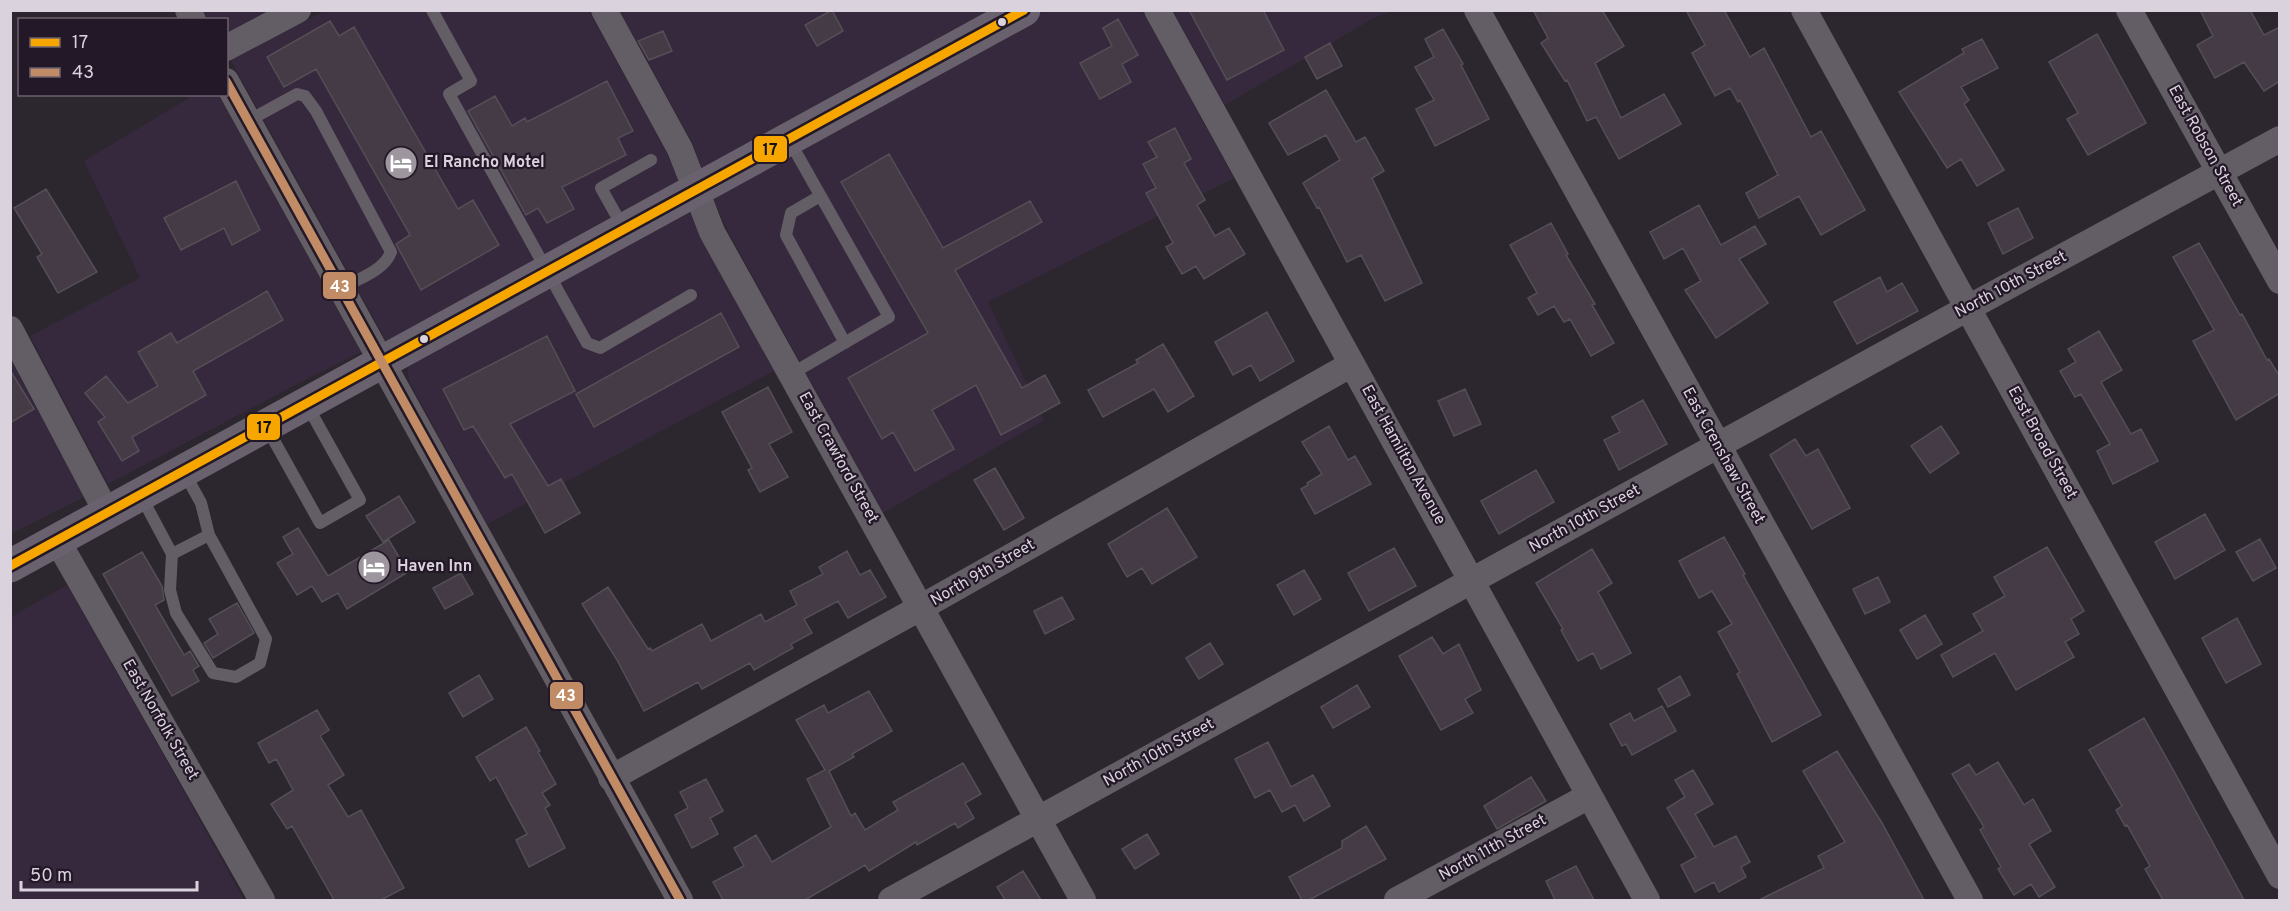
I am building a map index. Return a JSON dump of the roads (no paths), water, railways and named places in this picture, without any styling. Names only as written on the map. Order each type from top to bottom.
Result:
[{"type":"main road","points":[[10,566],[625,230],[1008,14]]},
{"type":"street","points":[[228,47],[298,10]]},
{"type":"street","name":"East Crawford Street","points":[[604,10],[680,149],[712,232],[1083,900]]},
{"type":"street","name":"East Hamilton Avenue","points":[[1157,10],[1647,900]]},
{"type":"street","name":"East Crenshaw Street","points":[[1477,10],[1970,900]]},
{"type":"street","name":"East Broad Street","points":[[1804,10],[2280,876]]},
{"type":"street","name":"East Robson Street","points":[[2129,10],[2280,281]]},
{"type":"street","points":[[228,85],[680,900]]},
{"type":"street","name":"North 10th Street","points":[[891,900],[2280,139]]},
{"type":"street","points":[[10,329],[107,513]]},
{"type":"street","name":"North 9th Street","points":[[611,778],[920,608],[1352,364]]},
{"type":"street","name":"East Norfolk Street","points":[[57,540],[262,900]]},
{"type":"street","name":"North 11th Street","points":[[1397,900],[1588,796]]},
{"type":"lane","points":[[432,10],[471,81],[449,94],[587,343],[600,348],[691,295]]},
{"type":"lane","points":[[248,121],[297,94],[305,96],[316,111],[391,252],[389,259],[380,268],[342,288]]},
{"type":"lane","points":[[788,139],[889,317],[791,374]]},
{"type":"lane","points":[[625,230],[601,188],[651,160]]},
{"type":"lane","points":[[820,196],[791,213],[786,235],[845,343]]},
{"type":"lane","points":[[267,426],[320,523],[360,500],[307,405]]},
{"type":"lane","points":[[140,495],[172,554],[170,590],[176,613],[213,673],[236,677],[260,663],[266,639],[209,535],[201,503],[184,472]]},
{"type":"lane","points":[[172,554],[209,535]]},
{"type":"place","name":"El Rancho Motel","points":[[401,163]]},
{"type":"place","name":"Haven Inn","points":[[374,567]]}]
